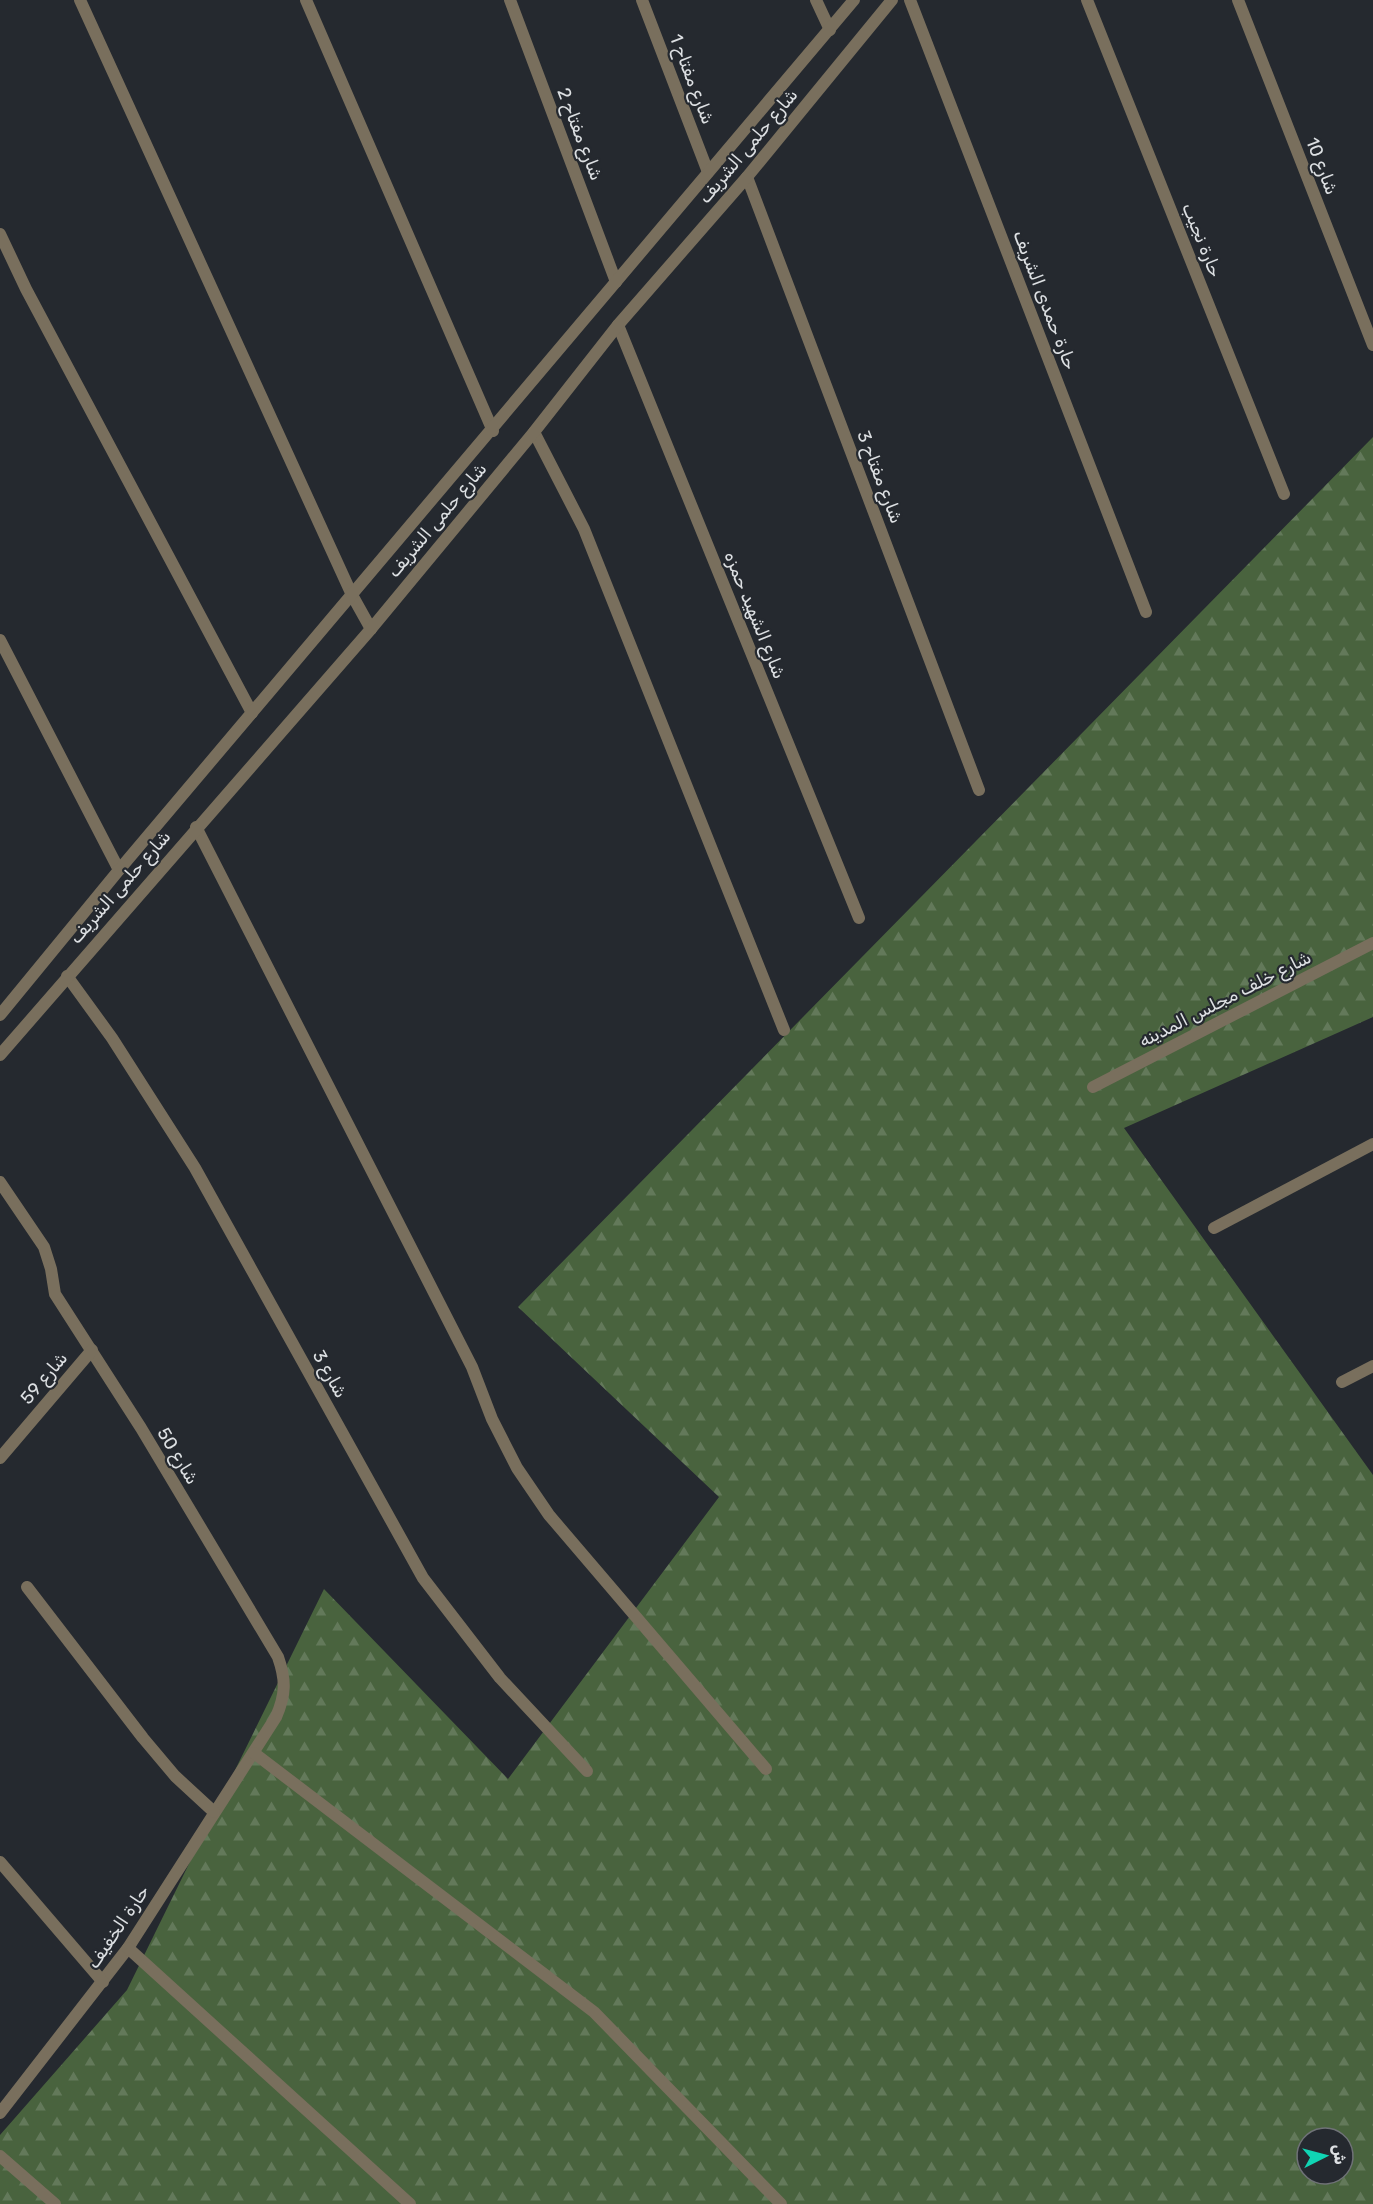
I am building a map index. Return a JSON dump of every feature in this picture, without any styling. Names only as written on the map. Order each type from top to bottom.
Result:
[{"type":"street","points":[[80,0],[352,595],[370,629]]},
{"type":"street","points":[[306,0],[493,431]]},
{"type":"street","name":"شارع مفتاح 2","points":[[510,0],[616,282]]},
{"type":"street","name":"شارع مفتاح 1","points":[[642,0],[708,172]]},
{"type":"street","points":[[816,0],[830,30]]},
{"type":"street","name":"شارع حلمى الشريف","points":[[0,1015],[119,870],[493,431],[854,0]]},
{"type":"street","name":"شارع حلمى الشريف","points":[[0,1055],[370,629],[534,432],[618,325],[747,177],[892,0]]},
{"type":"street","name":"حارة حمدى الشريف","points":[[910,0],[1146,612]]},
{"type":"street","name":"حارة نجيب","points":[[1087,0],[1284,494]]},
{"type":"street","name":"شارع 10","points":[[1238,0],[1373,345]]},
{"type":"street","name":"شارع مفتاح 3","points":[[747,177],[979,790]]},
{"type":"street","points":[[0,234],[31,300],[252,713]]},
{"type":"street","name":"شارع الشهيد حمزه","points":[[618,325],[859,918]]},
{"type":"street","points":[[534,432],[584,528],[784,1030]]},
{"type":"street","points":[[0,640],[119,870]]},
{"type":"street","points":[[196,827],[472,1367],[492,1419],[518,1468],[549,1515],[766,1769]]},
{"type":"street","name":"شارع خلف مجلس المدينه","points":[[1093,1087],[1373,943]]},
{"type":"street","name":"شارع 3","points":[[67,976],[112,1038],[195,1168],[423,1578],[500,1678],[587,1771]]},
{"type":"street","points":[[1214,1228],[1373,1144]]},
{"type":"street","name":"شارع 50","points":[[0,1182],[44,1247],[51,1269],[55,1294],[92,1350],[278,1657],[285,1677],[284,1697],[276,1717],[254,1753]]},
{"type":"street","name":"شارع 59","points":[[0,1458],[92,1350]]},
{"type":"street","points":[[1342,1382],[1373,1366]]},
{"type":"street","points":[[27,1587],[174,1776],[214,1812]]},
{"type":"street","points":[[254,1753],[594,2012],[782,2204]]},
{"type":"street","name":"حارة الخفيف","points":[[0,2113],[128,1948],[254,1753]]},
{"type":"street","points":[[0,1862],[103,1982]]},
{"type":"street","points":[[128,1948],[410,2204]]},
{"type":"street","points":[[0,2091],[10,2101]]},
{"type":"street","points":[[0,2156],[55,2204]]},
{"type":"green space","points":[[1373,437],[1373,1017],[1124,1128],[1373,1475],[1373,2204],[0,2204],[0,2135],[127,1990],[324,1589],[508,1779],[719,1497],[518,1307]]}]
